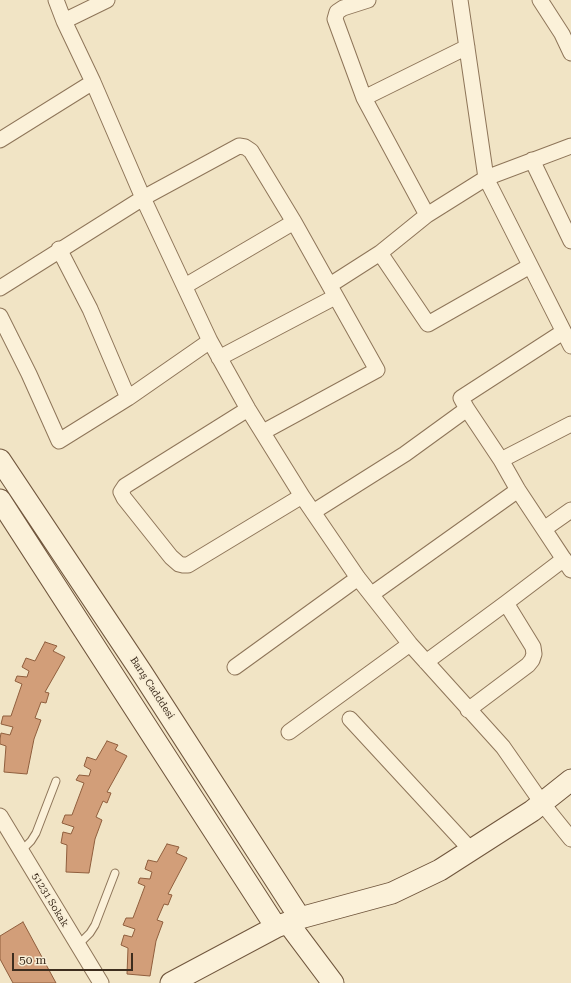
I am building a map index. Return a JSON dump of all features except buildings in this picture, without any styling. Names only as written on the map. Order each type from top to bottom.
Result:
[{"type":"main road","name":"Barış Cadddesi","points":[[0,460],[142,673],[288,923]]},
{"type":"main road","points":[[0,500],[288,923],[333,983]]},
{"type":"main road","points":[[170,983],[288,923],[392,893],[440,870],[532,811],[571,780]]},
{"type":"street","points":[[56,0],[143,198],[210,341],[262,432],[302,496],[358,578],[410,644],[503,747],[542,803],[571,839]]},
{"type":"street","points":[[64,21],[107,0]]},
{"type":"street","points":[[368,0],[342,8],[335,15],[335,19],[364,98],[427,215]]},
{"type":"street","points":[[460,0],[486,178],[571,346]]},
{"type":"street","points":[[545,1],[571,53]]},
{"type":"street","points":[[364,98],[467,47]]},
{"type":"street","points":[[0,140],[93,82]]},
{"type":"street","points":[[0,288],[59,249],[143,198],[239,146],[245,147],[251,151],[294,222],[377,370],[262,432]]},
{"type":"street","points":[[219,358],[332,291],[427,215],[486,178],[571,146]]},
{"type":"street","points":[[532,160],[571,241]]},
{"type":"street","points":[[185,286],[294,222]]},
{"type":"street","points":[[59,249],[90,309],[128,398]]},
{"type":"street","points":[[380,253],[428,324],[530,266]]},
{"type":"street","points":[[0,316],[29,374],[59,441],[128,398],[210,341]]},
{"type":"street","points":[[426,662],[506,603],[567,564],[518,490],[501,460],[461,398],[563,332]]},
{"type":"street","points":[[248,409],[125,486],[122,492],[124,498],[171,558],[179,564],[188,565],[302,496]]},
{"type":"street","points":[[313,512],[405,454],[467,409]]},
{"type":"street","points":[[501,460],[571,424]]},
{"type":"street","points":[[372,594],[518,490]]},
{"type":"street","points":[[544,529],[571,510]]},
{"type":"street","points":[[235,667],[358,578]]},
{"type":"street","points":[[468,710],[528,665],[532,660],[534,654],[533,647],[506,603]]},
{"type":"street","points":[[289,732],[410,644]]},
{"type":"street","points":[[350,719],[471,850]]},
{"type":"street","name":"51231 Sokak","points":[[0,816],[101,983]]},
{"type":"lane","points":[[21,851],[31,841],[36,832],[56,781]]},
{"type":"lane","points":[[78,945],[90,933],[95,925],[115,874]]}]
